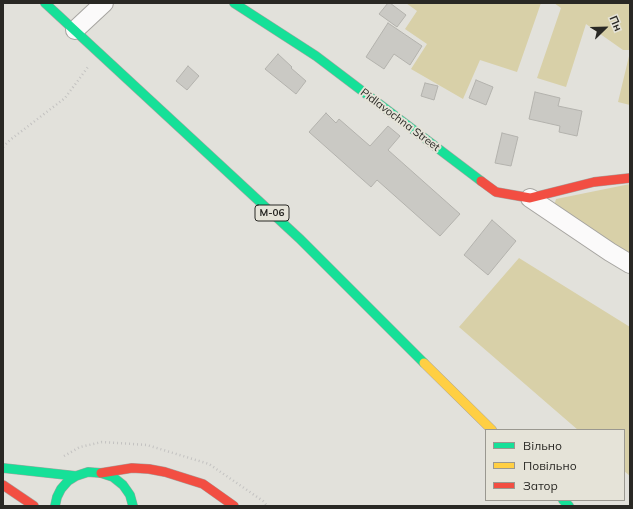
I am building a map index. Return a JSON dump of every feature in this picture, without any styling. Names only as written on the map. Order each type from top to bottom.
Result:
[{"type":"main road","name":"М-06","points":[[45,3],[300,239],[491,429]]},
{"type":"main road","name":"Pidlavochna Street","points":[[234,3],[316,56],[496,192],[530,198],[594,182],[630,178]]},
{"type":"main road","points":[[3,468],[76,476]]},
{"type":"main road","points":[[55,506],[61,489],[68,481],[76,476],[88,472],[101,473],[132,468],[165,472],[203,484],[234,506]]},
{"type":"main road","points":[[101,473],[113,477],[123,485],[130,495],[133,506]]},
{"type":"main road","points":[[3,485],[34,506]]},
{"type":"street","points":[[75,30],[104,3]]},
{"type":"street","name":"Pidlavochna Street","points":[[530,198],[630,264]]},
{"type":"path","points":[[3,147],[65,98],[100,53]]},
{"type":"shaded area","points":[[406,3],[541,3],[517,72],[480,60],[463,99],[411,69],[427,44],[405,29],[417,11]]},
{"type":"shaded area","points":[[554,3],[630,3],[630,50],[623,50],[586,24],[566,87],[537,78],[561,8]]},
{"type":"shaded area","points":[[630,52],[630,105],[618,102]]},
{"type":"shaded area","points":[[630,184],[630,257],[554,206],[556,199]]},
{"type":"shaded area","points":[[519,258],[630,327],[630,476],[625,472],[625,429],[577,429],[459,327]]},
{"type":"building","points":[[388,3],[406,15],[397,27],[379,14]]},
{"type":"building","points":[[388,23],[422,46],[410,65],[394,54],[384,69],[366,57]]},
{"type":"building","points":[[278,54],[306,81],[296,94],[265,69]]},
{"type":"building","points":[[188,66],[199,76],[187,90],[176,81]]},
{"type":"building","points":[[476,80],[493,87],[486,105],[469,98]]},
{"type":"building","points":[[425,83],[438,86],[434,100],[421,96]]},
{"type":"building","points":[[535,92],[560,98],[558,106],[582,111],[577,136],[559,132],[560,126],[529,119]]},
{"type":"building","points":[[326,113],[336,123],[339,119],[370,146],[388,126],[400,136],[388,150],[460,214],[440,236],[377,180],[371,187],[309,132]]},
{"type":"building","points":[[502,133],[518,137],[511,166],[495,163]]},
{"type":"building","points":[[492,220],[516,241],[488,275],[464,255]]},
{"type":"traffic: fast","points":[[45,3],[300,239],[424,363]]},
{"type":"traffic: fast","points":[[234,3],[316,56],[481,181]]},
{"type":"traffic: fast","points":[[3,468],[76,476]]},
{"type":"traffic: fast","points":[[55,506],[61,489],[68,481],[76,476],[88,472],[101,473],[113,477],[123,485],[130,495],[133,506]]},
{"type":"traffic: fast","points":[[564,501],[569,506]]},
{"type":"traffic: slow","points":[[424,363],[491,429]]},
{"type":"traffic: jam","points":[[481,181],[496,192],[530,198],[594,182],[630,178]]},
{"type":"traffic: jam","points":[[101,473],[132,468],[165,472],[203,484],[234,506]]},
{"type":"traffic: jam","points":[[3,485],[34,506]]}]
